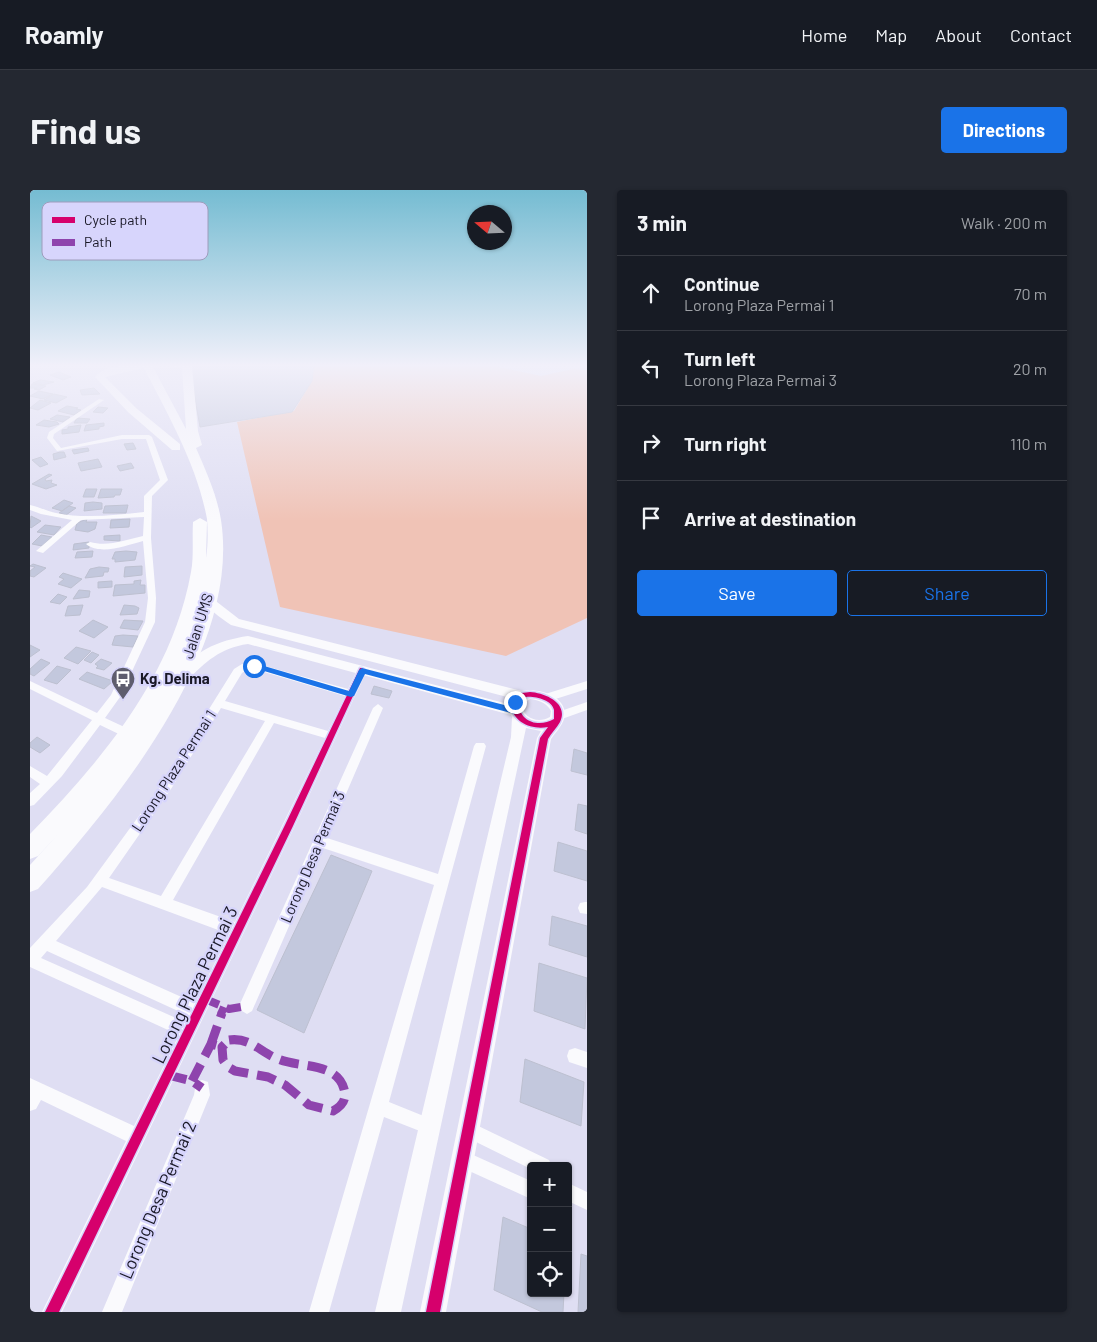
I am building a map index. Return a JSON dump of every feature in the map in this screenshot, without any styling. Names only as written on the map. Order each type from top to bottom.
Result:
[{"type":"highway","points":[[140,416],[176,447]]},
{"type":"highway","name":"Jalan UMS","points":[[30,849],[116,753],[129,734],[167,670],[185,628],[197,589],[202,540],[196,499],[176,447],[161,416]]},
{"type":"highway","name":"Jalan UMS","points":[[30,881],[54,856],[111,786],[156,720],[194,648],[208,599],[215,559],[214,518],[194,459],[173,416]]},
{"type":"highway","points":[[190,416],[196,447],[194,459]]},
{"type":"street","points":[[30,801],[58,773],[115,697],[150,622],[152,598],[147,538],[150,493],[164,480],[149,437],[128,436],[59,450],[50,438],[52,433],[76,416]]},
{"type":"street","points":[[30,507],[52,516],[79,518],[148,514]]},
{"type":"street","points":[[40,551],[79,518]]},
{"type":"street","points":[[90,544],[95,547],[104,548],[128,540],[147,538]]},
{"type":"street","points":[[208,599],[220,612],[235,622],[522,696],[534,694],[546,698],[556,706],[558,718],[544,738],[433,1312]]},
{"type":"street","points":[[175,686],[207,652],[230,642],[248,640],[517,714],[532,724],[539,726],[553,723],[558,718],[587,706]]},
{"type":"street","name":"Lorong Plaza Permai 1","points":[[30,959],[99,880],[167,786],[238,671],[250,665],[351,694]]},
{"type":"street","name":"Lorong Plaza Permai 3","points":[[52,1312],[189,1032],[362,670]]},
{"type":"street","points":[[546,698],[587,685]]},
{"type":"street","points":[[30,686],[129,734]]},
{"type":"street","points":[[388,1312],[516,746],[517,714],[515,702],[522,696]]},
{"type":"street","points":[[218,703],[331,736]]},
{"type":"street","name":"Lorong Desa Permai 3","points":[[247,1006],[378,708]]},
{"type":"street","points":[[164,903],[271,719]]},
{"type":"street","points":[[319,1312],[379,1107],[480,746]]},
{"type":"street","points":[[30,771],[48,783]]},
{"type":"street","points":[[319,841],[443,882]]},
{"type":"street","points":[[99,880],[238,930]]},
{"type":"street","points":[[44,944],[198,1012]]},
{"type":"street","points":[[30,959],[189,1032]]},
{"type":"street","name":"Lorong Desa Permai 2","points":[[112,1312],[202,1095],[202,1088]]},
{"type":"street","points":[[33,1093],[137,1137]]},
{"type":"street","points":[[379,1107],[430,1127]]},
{"type":"street","points":[[468,1129],[535,1162]]},
{"type":"street","points":[[462,1159],[527,1188]]},
{"type":"street","points":[[572,1194],[587,1200]]},
{"type":"shaded area","points":[[266,416],[587,416],[587,618],[506,656],[280,607],[237,422]]},
{"type":"building","points":[[55,416],[70,417],[63,422],[50,419]]},
{"type":"building","points":[[198,416],[265,416],[200,427]]},
{"type":"building","points":[[77,418],[90,419],[87,423],[74,423]]},
{"type":"building","points":[[44,420],[59,424],[49,427],[36,425]]},
{"type":"building","points":[[104,423],[104,426],[99,427],[99,429],[84,431],[86,425]]},
{"type":"building","points":[[81,425],[79,432],[62,434],[62,430],[68,429],[68,427]]},
{"type":"building","points":[[133,443],[136,449],[127,450],[124,444]]},
{"type":"building","points":[[88,448],[89,451],[74,454],[72,450]]},
{"type":"building","points":[[64,452],[66,457],[54,460],[53,454]]},
{"type":"building","points":[[41,457],[48,464],[40,467],[32,460]]},
{"type":"building","points":[[98,459],[102,467],[81,471],[78,463]]},
{"type":"building","points":[[131,463],[134,468],[120,471],[117,466]]},
{"type":"building","points":[[49,474],[52,475],[45,479],[46,481],[52,480],[51,483],[57,485],[46,489],[32,484]]},
{"type":"building","points":[[86,489],[97,489],[94,497],[83,497]]},
{"type":"building","points":[[101,489],[122,489],[120,495],[98,498]]},
{"type":"building","points":[[64,500],[73,503],[62,511],[52,508]]},
{"type":"building","points":[[85,503],[102,503],[102,509],[84,511]]},
{"type":"building","points":[[128,505],[126,513],[103,513],[105,506]]},
{"type":"building","points":[[69,506],[76,508],[66,515],[59,513]]},
{"type":"building","points":[[31,516],[41,521],[31,528],[30,527]]},
{"type":"building","points":[[87,519],[86,522],[97,522],[95,529],[88,532],[75,530],[77,523]]},
{"type":"building","points":[[130,519],[129,527],[110,528],[111,520]]},
{"type":"building","points":[[45,525],[61,527],[54,535],[37,532]]},
{"type":"building","points":[[41,535],[52,537],[42,546],[32,544]]},
{"type":"building","points":[[120,535],[120,541],[104,540],[104,536]]},
{"type":"building","points":[[89,542],[89,548],[73,550],[74,544]]},
{"type":"building","points":[[93,551],[92,557],[75,558],[77,552]]},
{"type":"building","points":[[115,552],[137,552],[135,560],[115,562],[115,559],[112,559]]},
{"type":"building","points":[[33,564],[46,568],[34,577],[30,576],[30,571],[35,567],[30,566]]},
{"type":"building","points":[[142,566],[142,575],[124,577],[125,567]]},
{"type":"building","points":[[99,567],[109,568],[108,572],[104,572],[103,576],[85,578],[90,569]]},
{"type":"building","points":[[63,573],[82,579],[71,588],[58,584],[64,579],[59,577]]},
{"type":"building","points":[[141,580],[140,585],[145,585],[145,593],[113,596],[115,585],[134,584],[134,581]]},
{"type":"building","points":[[112,581],[112,587],[98,588],[98,582]]},
{"type":"building","points":[[79,590],[90,591],[89,597],[73,599]]},
{"type":"building","points":[[58,594],[67,597],[60,604],[50,602]]},
{"type":"building","points":[[83,605],[80,615],[65,616],[68,606]]},
{"type":"building","points":[[124,605],[139,608],[137,614],[120,615]]},
{"type":"building","points":[[93,620],[108,627],[94,638],[79,631]]},
{"type":"building","points":[[124,620],[143,621],[138,630],[120,628]]},
{"type":"building","points":[[115,636],[138,636],[133,647],[112,645]]},
{"type":"building","points":[[30,645],[40,650],[30,657]]},
{"type":"building","points":[[76,647],[91,651],[78,664],[64,658]]},
{"type":"building","points":[[92,652],[99,655],[91,663],[84,660]]},
{"type":"building","points":[[41,659],[50,663],[34,676],[30,674],[30,669]]},
{"type":"building","points":[[101,659],[112,663],[104,670],[96,668],[98,666],[95,664]]},
{"type":"building","points":[[57,666],[71,670],[57,684],[44,680]]},
{"type":"building","points":[[87,672],[113,681],[104,689],[79,679]]},
{"type":"building","points":[[374,686],[392,691],[389,698],[371,694]]},
{"type":"building","points":[[37,737],[50,745],[40,753],[30,747],[30,743]]},
{"type":"building","points":[[574,749],[587,753],[587,775],[571,771]]},
{"type":"building","points":[[578,804],[587,806],[587,834],[575,830]]},
{"type":"building","points":[[558,842],[587,851],[587,881],[554,871]]},
{"type":"building","points":[[331,855],[372,871],[304,1033],[257,1010]]},
{"type":"building","points":[[552,916],[587,926],[587,957],[549,945]]},
{"type":"building","points":[[539,963],[587,978],[585,1029],[534,1011]]},
{"type":"building","points":[[525,1059],[584,1082],[581,1126],[520,1102]]},
{"type":"building","points":[[503,1217],[527,1227],[527,1297],[564,1297],[563,1312],[542,1312],[494,1290]]},
{"type":"building","points":[[581,1254],[587,1256],[587,1312],[578,1312]]},
{"type":"marked path","points":[[205,999],[229,1009],[247,1006]]},
{"type":"marked path","points":[[211,1044],[224,1007]]},
{"type":"marked path","points":[[192,1081],[211,1044],[222,1047],[223,1060],[228,1067],[235,1071],[268,1077],[285,1085],[309,1105],[333,1111],[343,1102],[345,1093],[342,1083],[328,1071],[278,1059],[243,1040],[229,1040],[222,1047]]},
{"type":"marked path","points":[[168,1075],[192,1081],[202,1088]]},
{"type":"cycle path","points":[[52,1312],[289,826],[362,670]]},
{"type":"cycle path","points":[[433,1312],[544,738],[557,720],[558,711],[556,706],[542,696],[525,695],[515,702],[515,710],[523,721],[530,724],[544,725],[551,724],[557,720]]},
{"type":"place","name":"Kg. Delima","points":[[123,700]]},
{"type":"route","points":[[254,666],[351,694],[362,670],[515,711],[515,702]]}]
